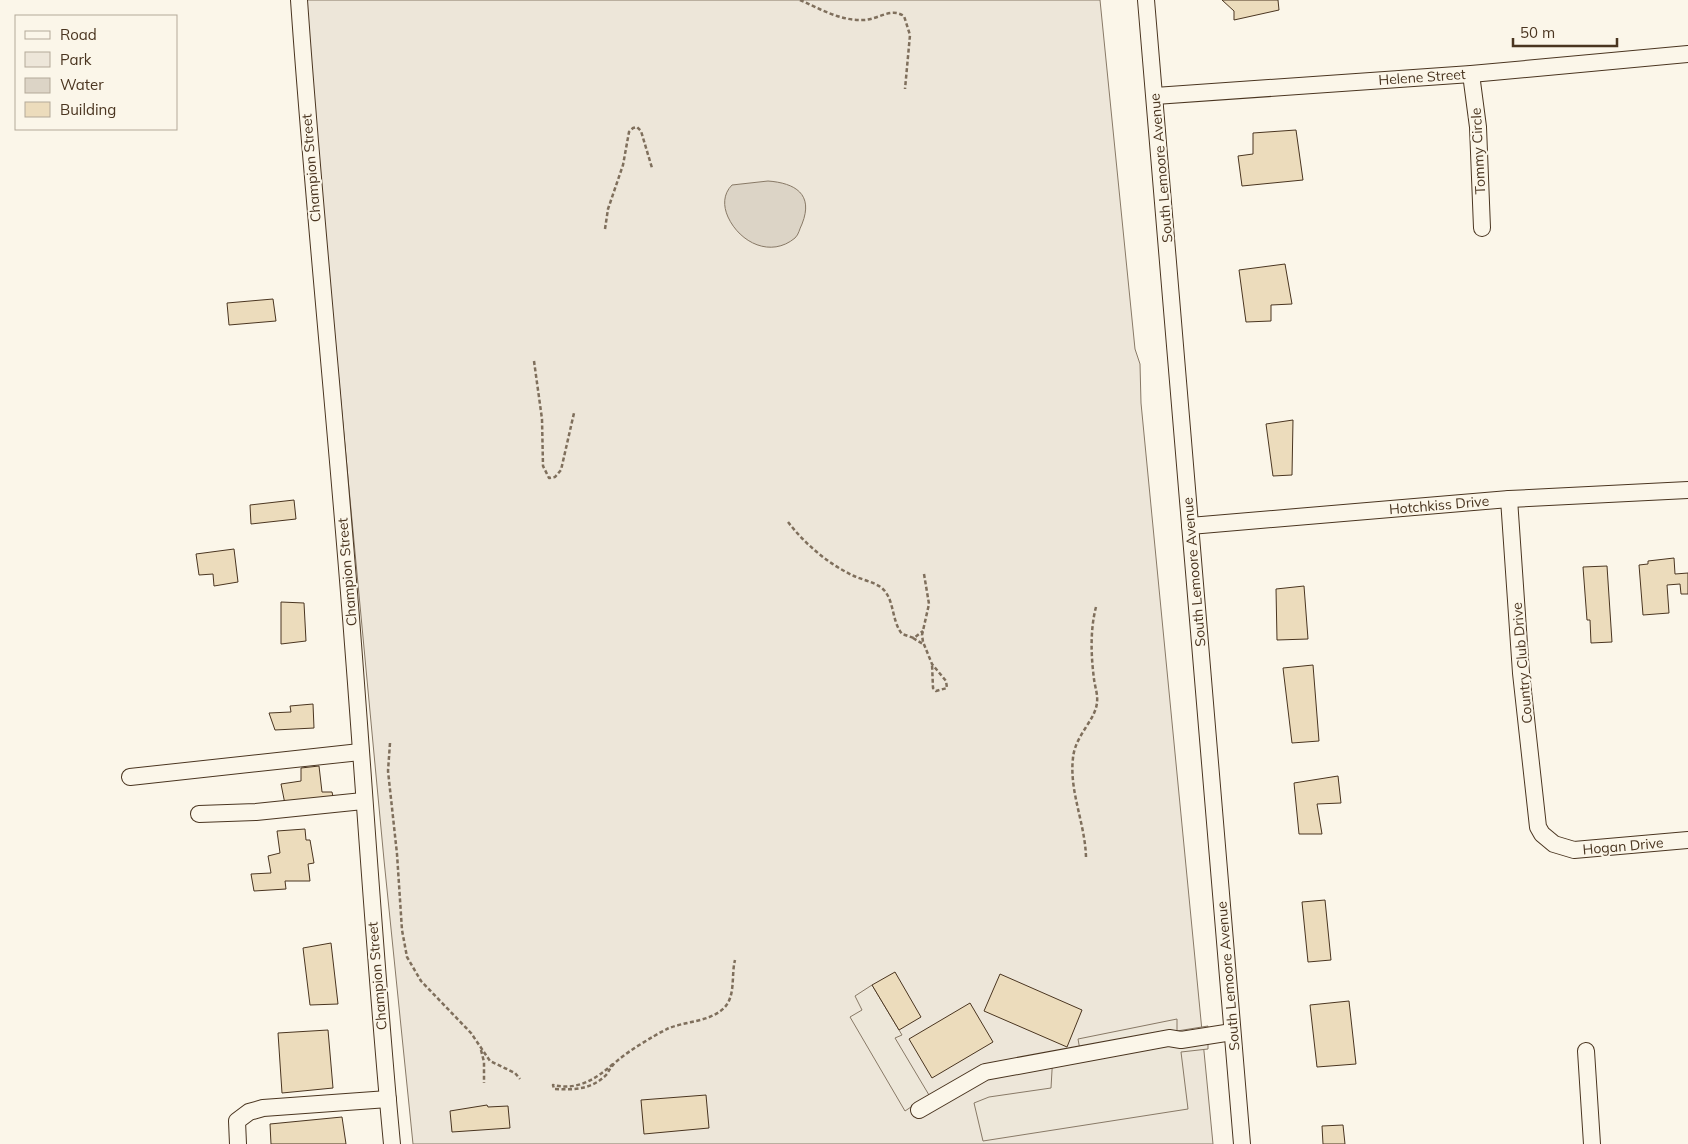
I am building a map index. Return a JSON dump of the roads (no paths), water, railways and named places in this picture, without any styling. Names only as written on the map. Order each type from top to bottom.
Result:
[{"type":"street","name":"Champion Street","points":[[298,0],[392,1144]]},
{"type":"street","name":"South Lemoore Avenue","points":[[1146,0],[1242,1144]]},
{"type":"street","name":"Helene Street","points":[[1155,96],[1471,74],[1688,54]]},
{"type":"street","name":"Tommy Circle","points":[[1471,74],[1478,127],[1482,228]]},
{"type":"street","name":"Hotchkiss Drive","points":[[1190,526],[1509,499],[1688,490]]},
{"type":"street","name":"Country Club Drive","points":[[1509,499],[1521,672],[1538,826]]},
{"type":"street","points":[[130,777],[360,752]]},
{"type":"street","points":[[199,814],[256,812],[363,801]]},
{"type":"street","name":"Hogan Drive","points":[[1538,826],[1542,834],[1554,844],[1574,850],[1688,840]]},
{"type":"street","points":[[919,1110],[985,1072],[1169,1038],[1181,1040],[1232,1032]]},
{"type":"street","points":[[1586,1052],[1592,1144]]},
{"type":"street","points":[[238,1144],[236,1121],[249,1112],[263,1108],[388,1099]]},
{"type":"water","points":[[768,181],[786,184],[794,188],[800,192],[806,205],[802,224],[795,238],[786,244],[776,247],[757,245],[748,240],[733,226],[725,209],[725,196],[732,185]]}]
